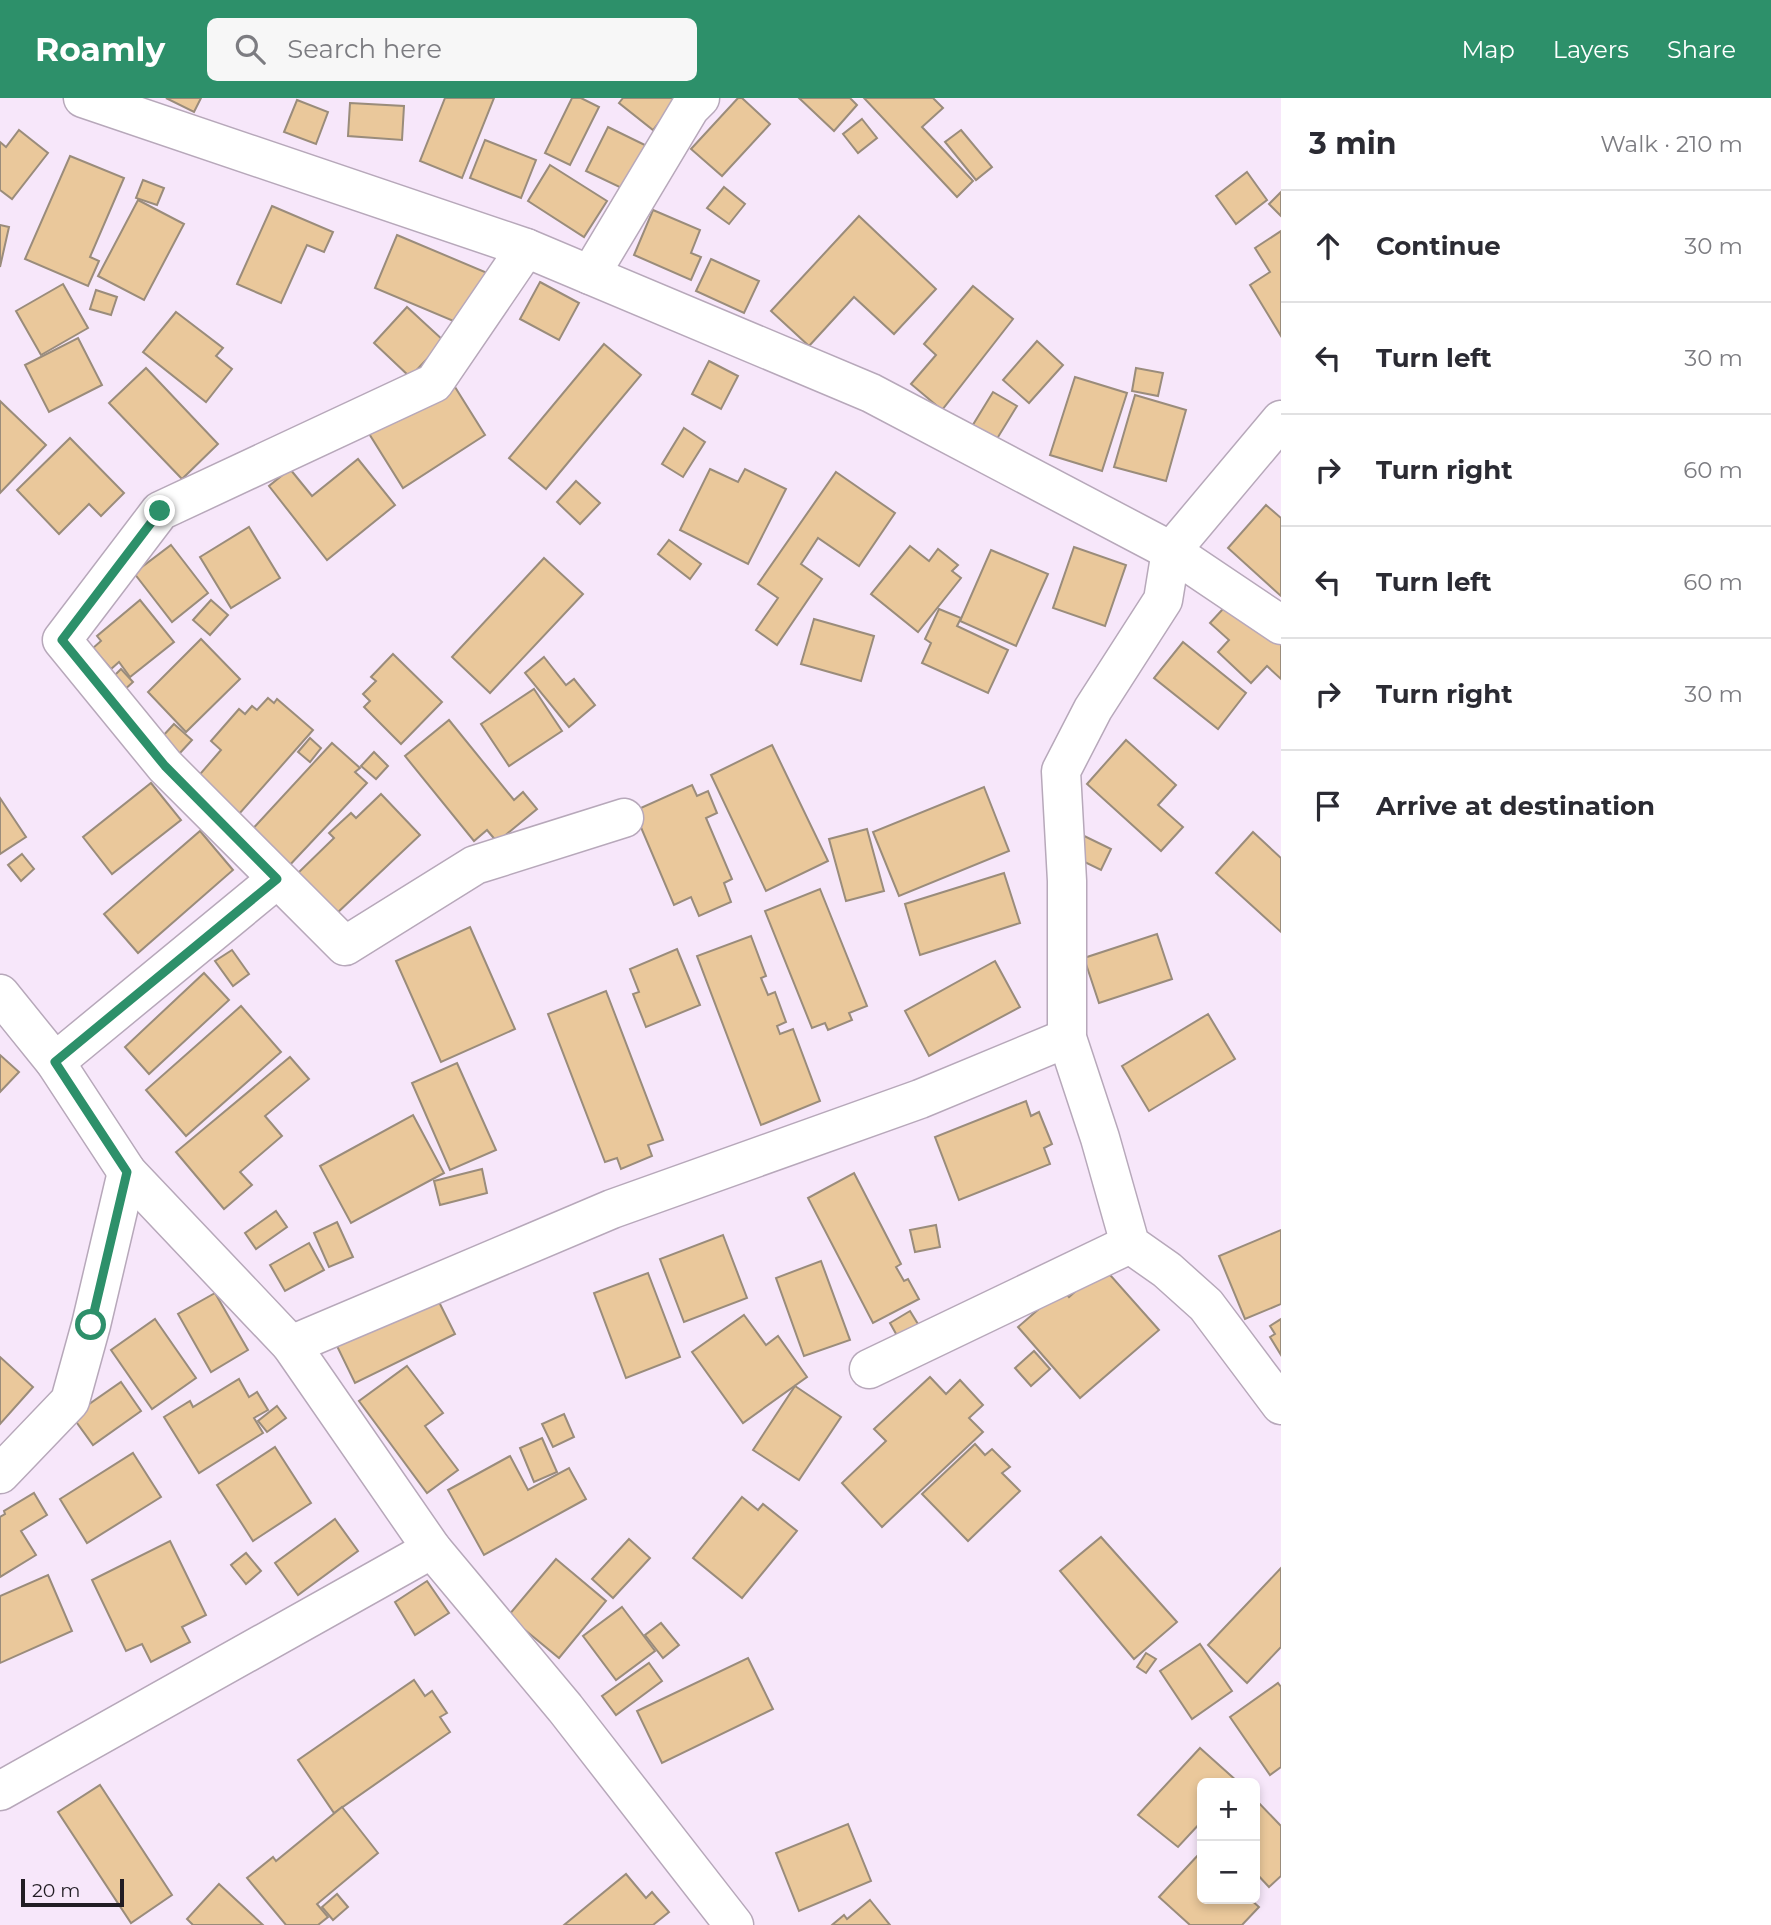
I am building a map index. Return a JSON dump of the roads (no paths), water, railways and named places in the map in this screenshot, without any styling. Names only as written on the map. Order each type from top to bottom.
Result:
[{"type":"street","points":[[83,98],[526,248],[871,393],[1171,551],[1281,625]]},
{"type":"street","points":[[590,275],[690,108],[700,98]]},
{"type":"street","points":[[526,248],[434,383],[160,511],[62,640],[165,766],[345,946],[475,865],[624,818]]},
{"type":"street","points":[[1281,420],[1171,551],[1163,600],[1093,709],[1061,771],[1067,881],[1067,1038],[1100,1138],[1130,1244],[1167,1270],[1206,1305],[1281,1405]]},
{"type":"street","points":[[55,1062],[277,879]]},
{"type":"street","points":[[0,994],[55,1062],[127,1172],[291,1345],[432,1549],[565,1707],[734,1925]]},
{"type":"street","points":[[291,1345],[612,1209],[919,1099],[1067,1038]]},
{"type":"street","points":[[0,1474],[70,1401],[127,1172]]},
{"type":"street","points":[[869,1369],[1130,1244]]},
{"type":"street","points":[[0,1791],[432,1549]]}]
